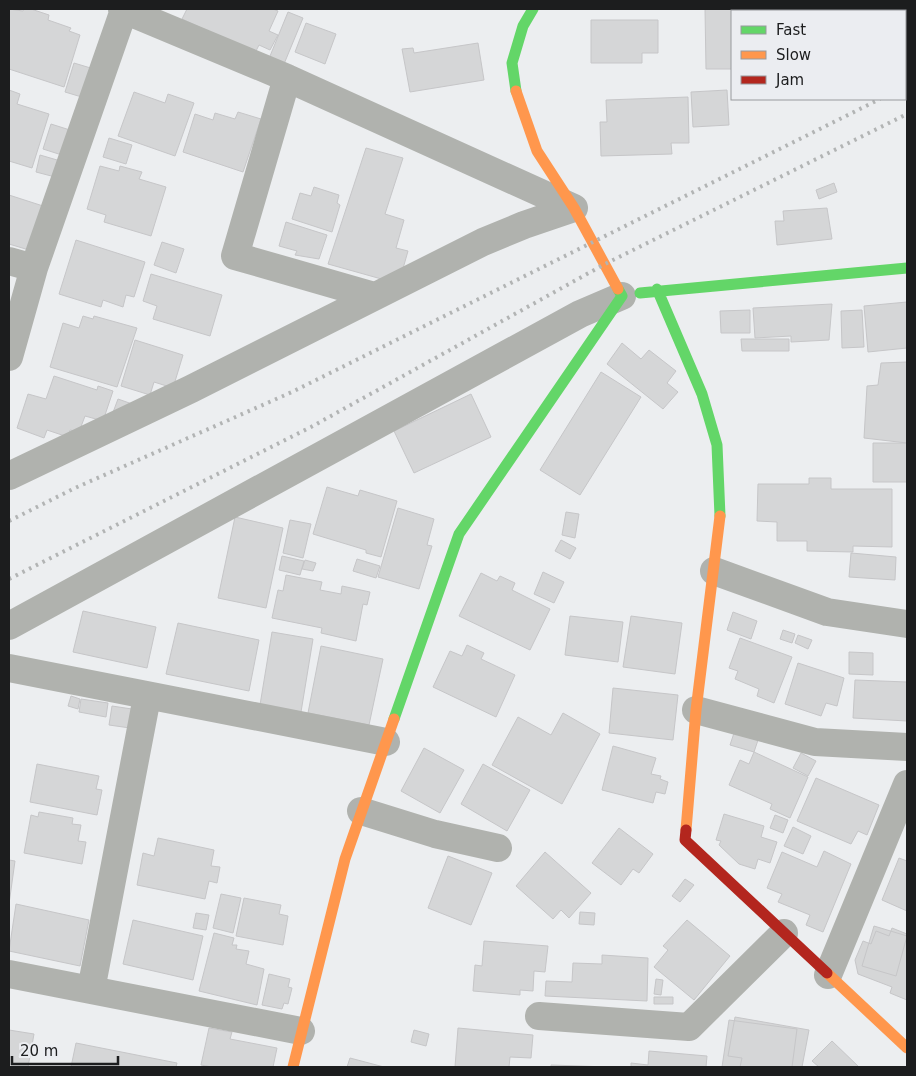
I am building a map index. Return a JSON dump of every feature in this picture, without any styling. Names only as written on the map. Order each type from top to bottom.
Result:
[{"type":"street","points":[[9,357],[34,268],[123,9],[287,78],[574,208]]},
{"type":"street","points":[[533,9],[522,26],[512,63],[517,94],[537,151],[574,208],[622,296]]},
{"type":"street","points":[[287,78],[236,256],[374,296]]},
{"type":"street","points":[[9,476],[191,389],[483,242],[524,225],[574,208]]},
{"type":"street","points":[[9,261],[34,268]]},
{"type":"street","points":[[9,626],[580,314],[622,296],[657,289],[907,268]]},
{"type":"street","points":[[657,289],[702,394],[717,445],[721,509],[696,710],[685,840],[907,1048]]},
{"type":"street","points":[[293,1067],[346,859],[361,811],[459,534],[622,296]]},
{"type":"street","points":[[714,571],[827,612],[907,624]]},
{"type":"street","points":[[9,668],[148,697],[386,742]]},
{"type":"street","points":[[91,990],[148,697]]},
{"type":"street","points":[[696,710],[815,742],[907,746]]},
{"type":"street","points":[[828,975],[907,784]]},
{"type":"street","points":[[361,811],[435,834],[498,848]]},
{"type":"street","points":[[539,1016],[689,1027],[784,934]]},
{"type":"street","points":[[9,974],[301,1031]]},
{"type":"building","points":[[9,9],[23,11],[24,9],[31,9],[49,15],[48,20],[71,28],[69,31],[80,35],[64,87],[9,69]]},
{"type":"building","points":[[187,9],[273,9],[278,11],[269,31],[278,35],[270,50],[259,45],[255,53],[182,19]]},
{"type":"building","points":[[705,9],[780,9],[731,10],[731,69],[706,69]]},
{"type":"building","points":[[907,9],[907,34],[906,10],[874,10]]},
{"type":"building","points":[[288,12],[303,18],[284,64],[268,61]]},
{"type":"building","points":[[591,20],[658,20],[658,53],[642,53],[642,63],[591,63]]},
{"type":"building","points":[[306,23],[336,34],[325,64],[295,52]]},
{"type":"building","points":[[478,43],[484,80],[410,92],[402,49],[413,48],[414,53]]},
{"type":"building","points":[[74,63],[94,69],[85,98],[65,92]]},
{"type":"building","points":[[9,90],[20,94],[17,104],[49,114],[32,168],[9,161]]},
{"type":"building","points":[[727,90],[729,125],[693,127],[691,92]]},
{"type":"building","points":[[134,92],[165,103],[168,94],[194,103],[175,156],[118,136]]},
{"type":"building","points":[[688,97],[689,143],[671,143],[672,154],[601,156],[600,122],[607,122],[606,100]]},
{"type":"building","points":[[238,112],[261,119],[243,172],[183,152],[195,114],[213,120],[215,113],[235,119]]},
{"type":"building","points":[[51,124],[73,131],[65,156],[43,149]]},
{"type":"building","points":[[109,138],[132,145],[126,164],[103,157]]},
{"type":"building","points":[[366,148],[403,158],[385,214],[404,220],[396,248],[408,251],[402,272],[385,280],[328,264]]},
{"type":"building","points":[[40,155],[64,162],[59,178],[36,172]]},
{"type":"building","points":[[100,166],[119,171],[120,166],[142,172],[139,179],[166,187],[151,236],[104,222],[106,215],[87,209]]},
{"type":"building","points":[[834,183],[837,192],[819,199],[816,190]]},
{"type":"building","points":[[314,187],[339,195],[337,203],[340,205],[332,232],[292,219],[300,193],[311,196]]},
{"type":"building","points":[[9,195],[43,206],[29,250],[9,244]]},
{"type":"building","points":[[827,208],[832,239],[777,245],[775,221],[784,221],[783,211]]},
{"type":"building","points":[[286,222],[327,235],[319,259],[295,255],[297,251],[279,246]]},
{"type":"building","points":[[76,240],[145,262],[134,297],[126,295],[123,307],[103,300],[101,307],[59,294]]},
{"type":"building","points":[[162,242],[184,249],[176,273],[154,265]]},
{"type":"building","points":[[151,274],[222,295],[210,336],[153,319],[157,306],[143,301]]},
{"type":"building","points":[[907,302],[907,348],[868,352],[864,306]]},
{"type":"building","points":[[832,304],[829,340],[791,342],[791,336],[755,338],[753,308]]},
{"type":"building","points":[[750,310],[750,333],[721,333],[720,311]]},
{"type":"building","points":[[862,310],[864,347],[842,348],[841,311]]},
{"type":"building","points":[[83,316],[93,319],[94,316],[137,328],[117,387],[50,367],[63,323],[79,328]]},
{"type":"building","points":[[741,339],[789,339],[789,351],[742,351]]},
{"type":"building","points":[[135,340],[183,355],[173,388],[154,382],[150,395],[121,386]]},
{"type":"building","points":[[622,343],[641,359],[649,350],[676,371],[667,383],[678,392],[663,409],[607,364]]},
{"type":"building","points":[[907,362],[907,443],[864,438],[867,386],[878,385],[881,363]]},
{"type":"building","points":[[601,372],[641,397],[580,495],[540,470]]},
{"type":"building","points":[[54,376],[97,390],[98,386],[113,391],[103,421],[85,416],[79,432],[70,430],[68,437],[47,430],[44,438],[17,428],[28,394],[46,399]]},
{"type":"building","points":[[471,394],[491,437],[414,473],[394,431]]},
{"type":"building","points":[[118,399],[135,405],[112,415]]},
{"type":"building","points":[[873,443],[907,443],[907,482],[873,482]]},
{"type":"building","points":[[809,478],[831,478],[831,489],[892,489],[892,547],[853,546],[853,552],[807,551],[807,541],[777,541],[777,522],[757,521],[758,484],[809,484]]},
{"type":"building","points":[[327,487],[358,496],[360,490],[397,501],[381,557],[366,553],[366,550],[313,534]]},
{"type":"building","points":[[398,508],[434,519],[427,545],[432,546],[419,589],[378,577]]},
{"type":"building","points":[[566,512],[579,514],[575,538],[562,535]]},
{"type":"building","points":[[235,517],[283,528],[266,608],[218,598]]},
{"type":"building","points":[[290,520],[311,524],[303,558],[283,553]]},
{"type":"building","points":[[561,540],[576,548],[570,559],[555,551]]},
{"type":"building","points":[[851,553],[896,557],[895,580],[849,577]]},
{"type":"building","points":[[282,556],[304,561],[300,575],[279,570]]},
{"type":"building","points":[[357,559],[380,566],[376,578],[353,571]]},
{"type":"building","points":[[305,560],[316,563],[313,571],[302,569]]},
{"type":"building","points":[[543,572],[564,582],[554,603],[534,594]]},
{"type":"building","points":[[481,573],[497,581],[500,576],[515,583],[512,590],[550,609],[530,650],[459,616]]},
{"type":"building","points":[[286,575],[322,582],[320,590],[341,594],[342,586],[370,592],[367,605],[363,604],[356,641],[321,633],[322,628],[272,618],[278,590],[283,591]]},
{"type":"building","points":[[83,611],[156,627],[147,668],[73,652]]},
{"type":"building","points":[[733,612],[757,621],[751,639],[727,630]]},
{"type":"building","points":[[570,616],[623,622],[618,662],[565,655]]},
{"type":"building","points":[[631,616],[682,623],[675,674],[623,667]]},
{"type":"building","points":[[178,623],[259,640],[249,691],[166,674]]},
{"type":"building","points":[[783,630],[795,634],[792,643],[780,639]]},
{"type":"building","points":[[272,632],[313,639],[301,712],[260,705]]},
{"type":"building","points":[[798,635],[812,640],[808,649],[795,643]]},
{"type":"building","points":[[740,638],[792,657],[774,703],[757,696],[759,689],[735,679],[738,671],[729,668]]},
{"type":"building","points":[[467,645],[484,653],[481,659],[515,675],[496,717],[433,687],[450,651],[462,656]]},
{"type":"building","points":[[321,646],[383,659],[369,725],[308,713]]},
{"type":"building","points":[[849,652],[873,653],[873,675],[849,674]]},
{"type":"building","points":[[798,663],[844,678],[837,706],[826,703],[821,716],[785,704]]},
{"type":"building","points":[[855,680],[907,682],[907,721],[853,718]]},
{"type":"building","points":[[613,688],[678,695],[673,740],[609,733]]},
{"type":"building","points":[[71,696],[80,699],[78,709],[68,706]]},
{"type":"building","points":[[81,699],[108,703],[106,717],[79,712]]},
{"type":"building","points":[[112,706],[132,709],[130,728],[109,725]]},
{"type":"building","points":[[563,713],[600,734],[562,804],[492,765],[518,717],[551,735]]},
{"type":"building","points":[[734,733],[758,740],[754,752],[730,745]]},
{"type":"building","points":[[613,746],[656,758],[651,774],[661,776],[660,779],[668,782],[665,794],[656,792],[653,803],[602,790]]},
{"type":"building","points":[[424,748],[464,770],[440,813],[401,791]]},
{"type":"building","points":[[754,752],[808,777],[790,818],[770,809],[772,804],[729,785],[740,760],[749,764]]},
{"type":"building","points":[[801,753],[816,761],[808,776],[793,768]]},
{"type":"building","points":[[37,764],[99,776],[96,789],[102,790],[97,815],[30,802]]},
{"type":"building","points":[[483,764],[530,790],[507,831],[461,804]]},
{"type":"building","points":[[816,778],[879,805],[867,835],[858,831],[851,844],[797,821]]},
{"type":"building","points":[[39,812],[73,818],[72,824],[81,825],[78,841],[86,842],[82,864],[24,853],[31,815],[38,817]]},
{"type":"building","points":[[724,814],[764,826],[761,837],[777,842],[770,863],[758,859],[755,869],[739,864],[719,845],[721,841],[716,840]]},
{"type":"building","points":[[775,815],[788,820],[783,833],[770,828]]},
{"type":"building","points":[[793,827],[811,836],[803,854],[784,846]]},
{"type":"building","points":[[619,828],[653,854],[639,873],[633,869],[621,885],[592,863]]},
{"type":"building","points":[[158,838],[214,850],[211,866],[220,867],[217,883],[209,881],[205,899],[137,885],[143,853],[154,856]]},
{"type":"building","points":[[824,851],[851,864],[823,932],[806,925],[810,915],[778,902],[782,894],[767,888],[782,852],[817,867]]},
{"type":"building","points":[[545,852],[591,893],[569,918],[561,910],[553,919],[516,886]]},
{"type":"building","points":[[448,856],[492,873],[471,925],[428,908]]},
{"type":"building","points":[[899,858],[907,861],[907,911],[882,900]]},
{"type":"building","points":[[9,860],[15,861],[9,904]]},
{"type":"building","points":[[685,879],[694,885],[680,902],[672,896]]},
{"type":"building","points":[[221,894],[241,898],[233,933],[213,928]]},
{"type":"building","points":[[244,898],[281,905],[279,914],[288,916],[283,945],[236,936]]},
{"type":"building","points":[[16,904],[89,920],[80,966],[9,951]]},
{"type":"building","points":[[580,912],[595,913],[594,925],[579,924]]},
{"type":"building","points":[[196,913],[209,915],[206,930],[193,928]]},
{"type":"building","points":[[133,920],[203,936],[193,980],[123,964]]},
{"type":"building","points":[[687,920],[730,956],[694,1000],[654,967],[668,950],[663,946]]},
{"type":"building","points":[[874,926],[907,936],[896,976],[862,966]]},
{"type":"building","points":[[892,928],[907,934],[907,1000],[890,993],[892,987],[858,974],[855,960],[863,941],[871,944],[876,931],[889,936]]},
{"type":"building","points":[[214,933],[234,938],[232,945],[237,945],[236,949],[249,951],[246,964],[264,969],[257,1005],[199,991]]},
{"type":"building","points":[[484,941],[548,946],[545,972],[534,971],[533,991],[520,990],[520,995],[473,991],[475,965],[482,966]]},
{"type":"building","points":[[602,955],[648,958],[647,1001],[545,996],[546,981],[572,982],[573,963],[602,964]]},
{"type":"building","points":[[269,974],[290,979],[288,987],[292,988],[288,1004],[284,1003],[282,1009],[262,1005]]},
{"type":"building","points":[[656,979],[663,980],[661,995],[654,994]]},
{"type":"building","points":[[654,997],[673,997],[673,1004],[654,1004]]},
{"type":"building","points":[[735,1017],[809,1030],[802,1067],[740,1067],[742,1058],[728,1056]]},
{"type":"building","points":[[729,1020],[797,1029],[792,1067],[722,1067]]},
{"type":"building","points":[[209,1028],[232,1032],[230,1039],[277,1048],[273,1067],[212,1067],[201,1065]]},
{"type":"building","points":[[458,1028],[533,1035],[531,1058],[510,1057],[509,1067],[455,1067]]},
{"type":"building","points":[[9,1030],[34,1034],[28,1067],[9,1067]]},
{"type":"building","points":[[414,1030],[429,1034],[426,1046],[411,1042]]},
{"type":"building","points":[[832,1041],[859,1067],[819,1067],[812,1061]]},
{"type":"building","points":[[76,1043],[177,1063],[176,1067],[71,1067]]},
{"type":"building","points":[[649,1051],[707,1056],[706,1067],[631,1067],[631,1063],[648,1065]]},
{"type":"building","points":[[350,1058],[384,1067],[347,1067]]},
{"type":"building","points":[[551,1065],[608,1067],[551,1067]]},
{"type":"railway","points":[[9,521],[75,488],[292,392],[878,100]]},
{"type":"railway","points":[[9,579],[311,427],[605,264],[907,114]]},
{"type":"traffic: fast","points":[[516,91],[512,63],[523,26],[533,9]]},
{"type":"traffic: fast","points":[[640,293],[907,268]]},
{"type":"traffic: fast","points":[[394,719],[459,534],[622,296],[618,289]]},
{"type":"traffic: fast","points":[[657,289],[702,394],[717,445],[720,516]]},
{"type":"traffic: slow","points":[[516,91],[537,151],[574,208],[618,289]]},
{"type":"traffic: slow","points":[[686,830],[696,710],[720,516]]},
{"type":"traffic: slow","points":[[293,1067],[345,859],[394,719]]},
{"type":"traffic: slow","points":[[827,973],[907,1048]]},
{"type":"traffic: jam","points":[[686,830],[685,840],[827,973]]}]
